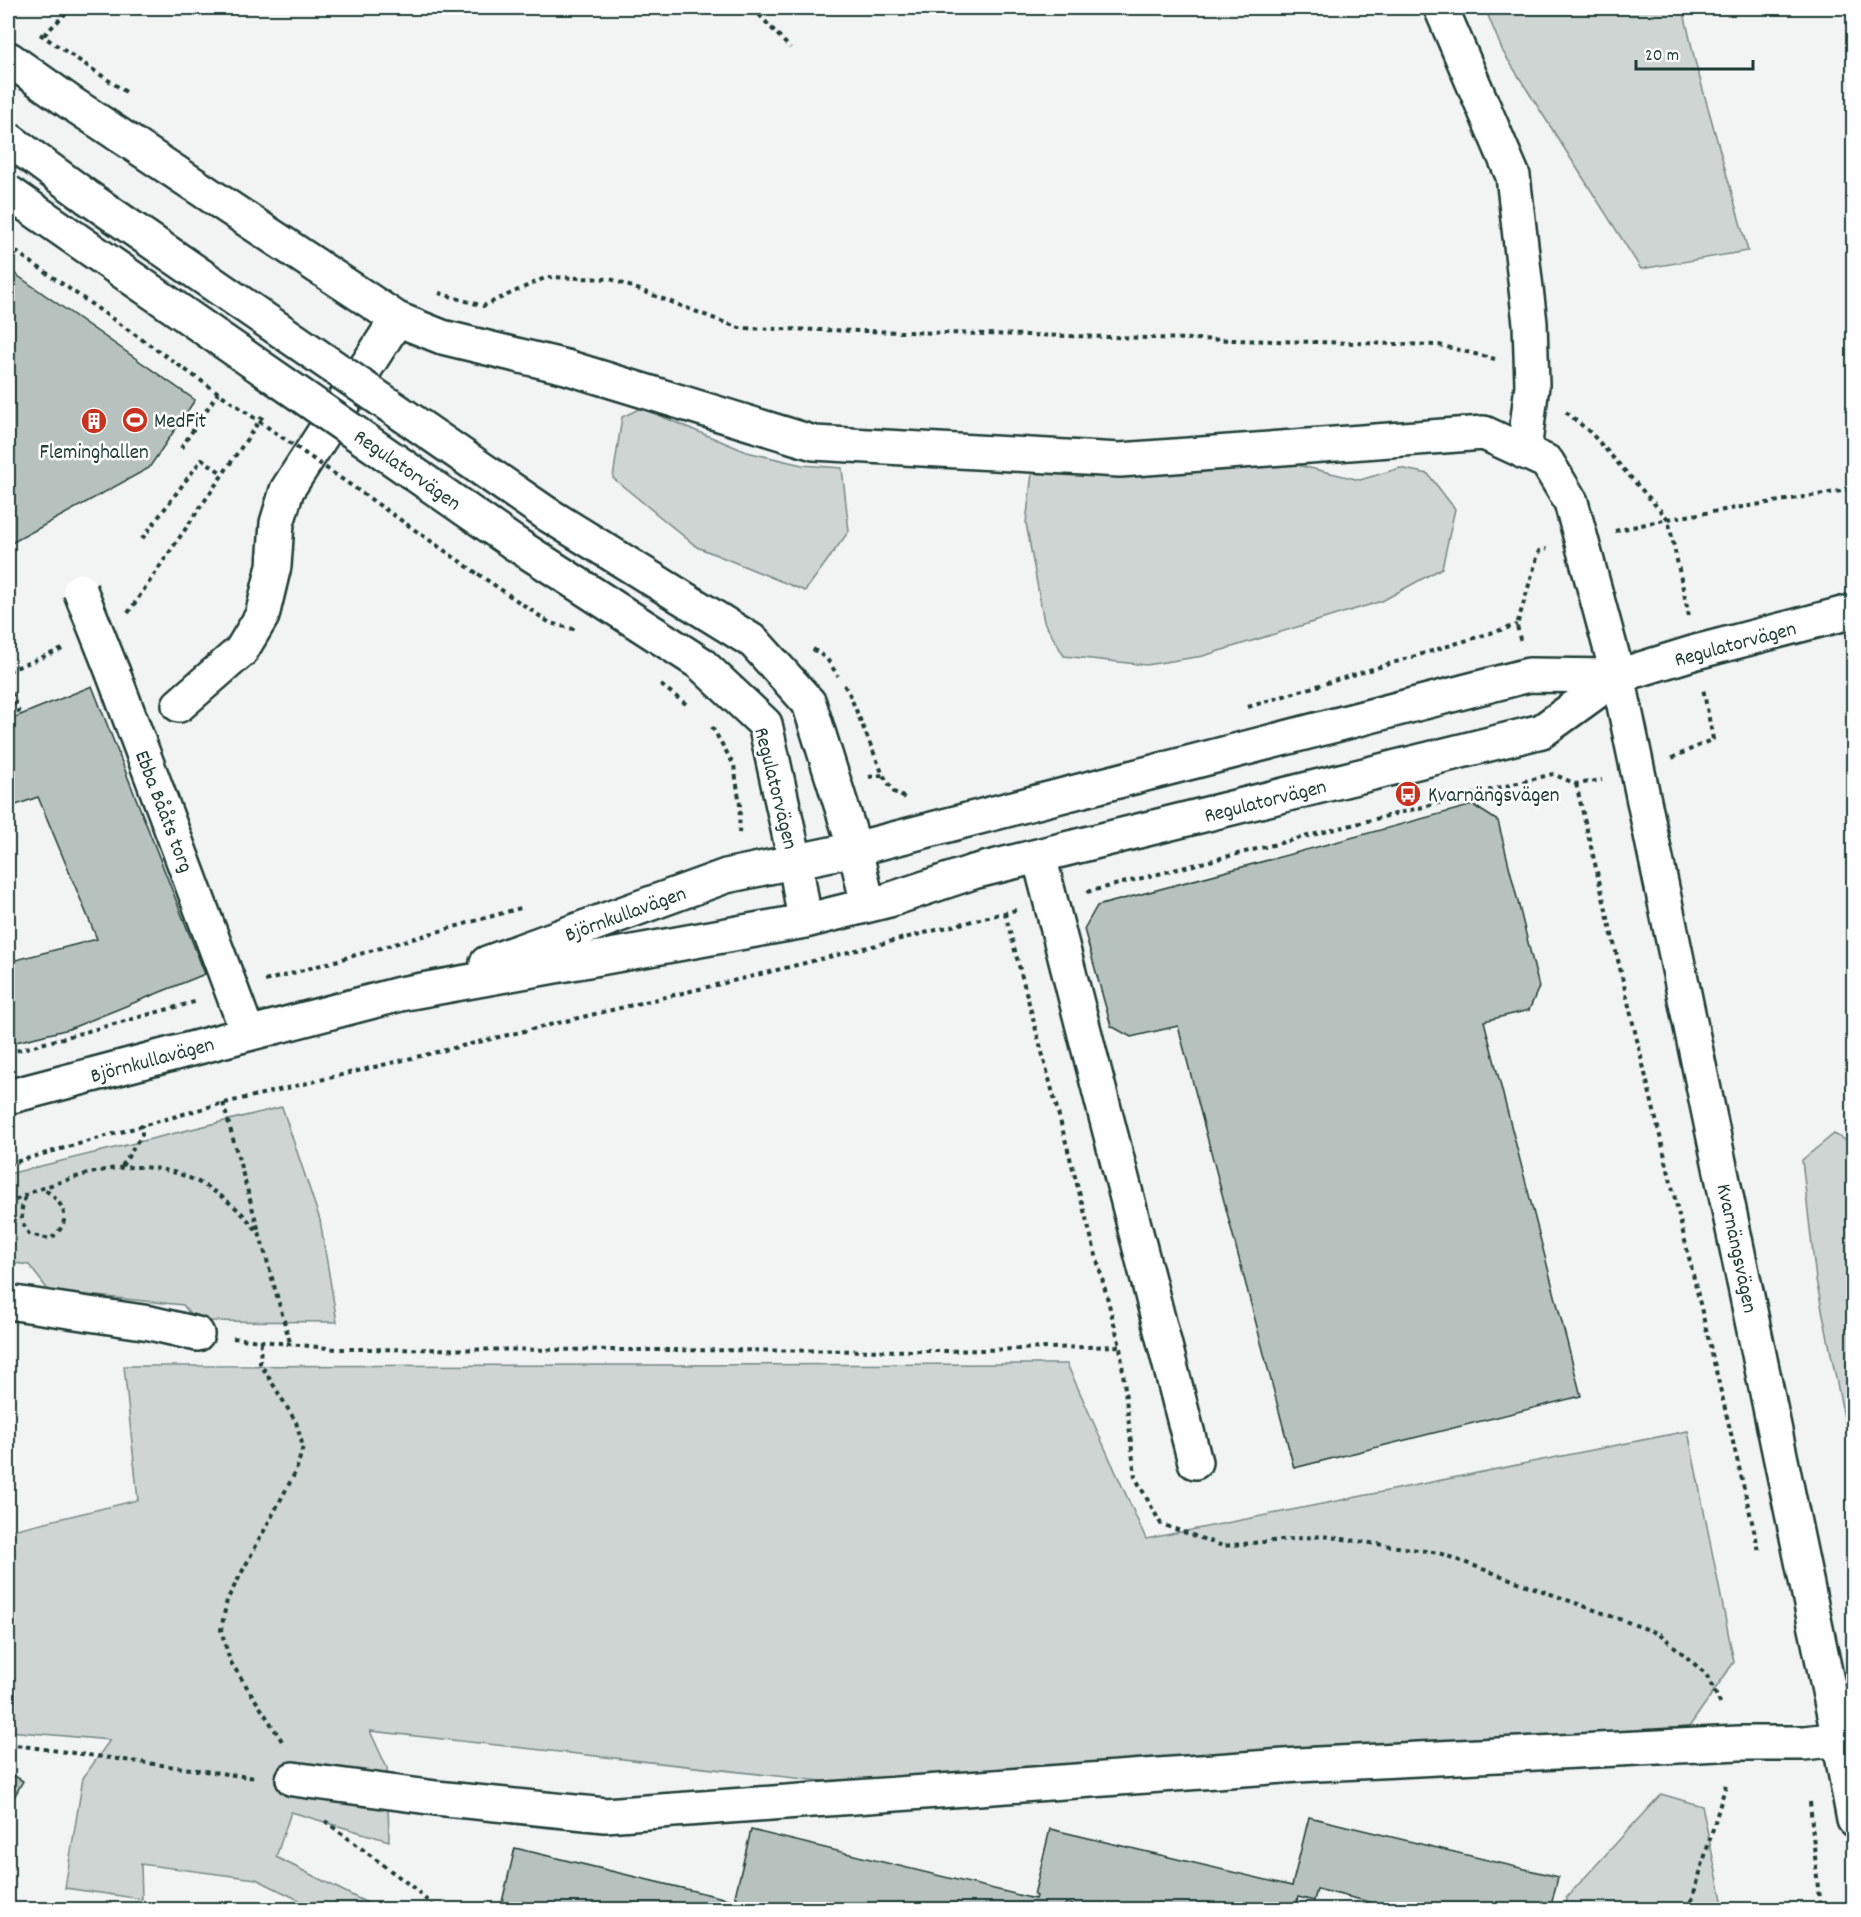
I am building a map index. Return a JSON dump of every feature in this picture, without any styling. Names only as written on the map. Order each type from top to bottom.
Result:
[{"type":"street","points":[[1441,8],[1513,176],[1530,323],[1532,385],[1524,452]]},
{"type":"street","name":"Kvarnängsvägen","points":[[8,59],[397,319],[442,337],[566,368],[814,443],[1120,460],[1484,433],[1547,462],[1571,502],[1618,676],[1854,1820]]},
{"type":"street","name":"Regulatorvägen","points":[[8,139],[87,197],[547,514],[754,642],[809,703],[855,849],[1529,675],[1618,676],[1696,652],[1854,611]]},
{"type":"street","name":"Regulatorvägen","points":[[8,192],[514,543],[700,663],[765,724],[806,921],[868,905],[973,872],[1542,731],[1618,676]]},
{"type":"street","points":[[179,705],[241,651],[262,616],[274,566],[277,523],[287,490],[397,319]]},
{"type":"street","name":"Ebba Bååts torg","points":[[80,590],[248,1034]]},
{"type":"street","points":[[855,849],[868,905]]},
{"type":"street","name":"Björnkullavägen","points":[[400,994],[726,876],[855,849]]},
{"type":"street","points":[[1039,856],[1195,1462]]},
{"type":"street","name":"Björnkullavägen","points":[[8,1096],[400,994],[806,921]]},
{"type":"street","points":[[8,1302],[150,1323],[197,1334]]},
{"type":"street","points":[[293,1779],[436,1798],[605,1815],[1298,1764],[1739,1743],[1805,1743],[1839,1739]]},
{"type":"path","points":[[44,35],[71,8]]},
{"type":"path","points":[[753,8],[790,48]]},
{"type":"path","points":[[35,33],[44,35],[133,96]]},
{"type":"path","points":[[8,246],[550,623],[587,633]]},
{"type":"path","points":[[397,319],[421,288],[483,306],[547,277],[611,279],[739,328],[1439,345],[1496,359],[1591,433],[1668,519],[1713,739],[1670,759]]},
{"type":"path","points":[[181,448],[218,393]]},
{"type":"path","points":[[125,616],[266,410]]},
{"type":"path","points":[[142,539],[202,459],[223,474]]},
{"type":"path","points":[[1668,519],[1854,489]]},
{"type":"path","points":[[1246,707],[1516,625],[1539,551]]},
{"type":"path","points":[[8,671],[68,646]]},
{"type":"path","points":[[809,646],[827,659],[849,693],[884,775],[894,792],[914,804]]},
{"type":"path","points":[[653,680],[687,705]]},
{"type":"path","points":[[8,684],[20,715]]},
{"type":"path","points":[[710,723],[734,765],[740,805],[740,834],[734,840]]},
{"type":"path","points":[[8,1164],[223,1103],[734,981],[1552,774],[1576,784],[1761,1558]]},
{"type":"path","points":[[8,1053],[528,906]]},
{"type":"path","points":[[1005,913],[1120,1346],[1135,1477],[1161,1524],[1223,1546],[1322,1536],[1439,1553],[1660,1634],[1706,1674],[1739,1743],[1689,1910]]},
{"type":"path","points":[[223,1103],[291,1346]]},
{"type":"path","points":[[122,1166],[142,1135],[142,1125]]},
{"type":"path","points":[[8,1205],[42,1188],[77,1176],[122,1166],[169,1170],[207,1187],[233,1204],[260,1234]]},
{"type":"path","points":[[25,1196],[21,1208],[24,1227],[29,1234],[50,1239],[60,1231],[64,1222],[63,1208],[55,1196],[42,1188]]},
{"type":"path","points":[[197,1334],[291,1346],[337,1349],[946,1351],[1120,1346]]},
{"type":"path","points":[[261,1342],[260,1363],[296,1422],[303,1447],[296,1472],[226,1600],[221,1630],[230,1661],[285,1746]]},
{"type":"path","points":[[1805,1743],[1820,1910]]},
{"type":"path","points":[[8,1744],[270,1779],[293,1779],[294,1798],[415,1889],[437,1910]]},
{"type":"shaded area","points":[[1485,8],[1683,8],[1695,61],[1748,251],[1641,269],[1503,52]]},
{"type":"shaded area","points":[[641,408],[747,452],[802,465],[842,468],[849,531],[805,591],[697,547],[613,478],[622,417]]},
{"type":"shaded area","points":[[1268,458],[1360,480],[1400,468],[1428,474],[1455,509],[1442,568],[1382,601],[1203,656],[1146,665],[1064,656],[1044,622],[1026,523],[1032,473],[1142,472]]},
{"type":"shaded area","points":[[282,1107],[320,1220],[337,1322],[196,1321],[183,1305],[49,1291],[29,1265],[8,1262],[8,1174]]},
{"type":"shaded area","points":[[1834,1134],[1853,1144],[1853,1462],[1816,1280],[1802,1160]]},
{"type":"shaded area","points":[[1067,1364],[1146,1539],[1688,1431],[1734,1662],[1689,1727],[858,1785],[370,1731],[387,1768],[389,1841],[291,1812],[276,1857],[379,1909],[317,1909],[256,1879],[141,1864],[142,1899],[65,1888],[83,1778],[110,1740],[8,1731],[8,1531],[138,1500],[124,1366]]},
{"type":"shaded area","points":[[1661,1794],[1702,1806],[1724,1909],[1564,1909],[1566,1898]]},
{"type":"building","name":"Fleminghallen","points":[[8,269],[195,400],[149,468],[8,545]]},
{"type":"building","points":[[92,686],[205,974],[69,1029],[8,1044],[8,962],[97,939],[38,797],[8,808],[8,720]]},
{"type":"building","points":[[1473,805],[1498,821],[1539,987],[1529,1010],[1484,1021],[1581,1396],[1294,1468],[1178,1026],[1131,1037],[1111,1026],[1084,929],[1097,906]]},
{"type":"building","points":[[8,1772],[23,1781],[8,1808]]},
{"type":"building","points":[[1309,1817],[1558,1877],[1550,1910],[1402,1910],[1317,1889],[1314,1901],[1298,1897],[1295,1910],[1093,1910],[1066,1903],[1064,1910],[789,1910],[761,1903],[759,1910],[500,1910],[515,1848],[736,1901],[735,1896],[751,1830],[1035,1899],[1034,1895],[1050,1829],[1292,1886]]},
{"type":"place","name":"MedFit","points":[[135,420]]},
{"type":"place","name":"Fleminghallen","points":[[94,421]]},
{"type":"place","name":"Kvarnängsvägen","points":[[1408,794]]}]
